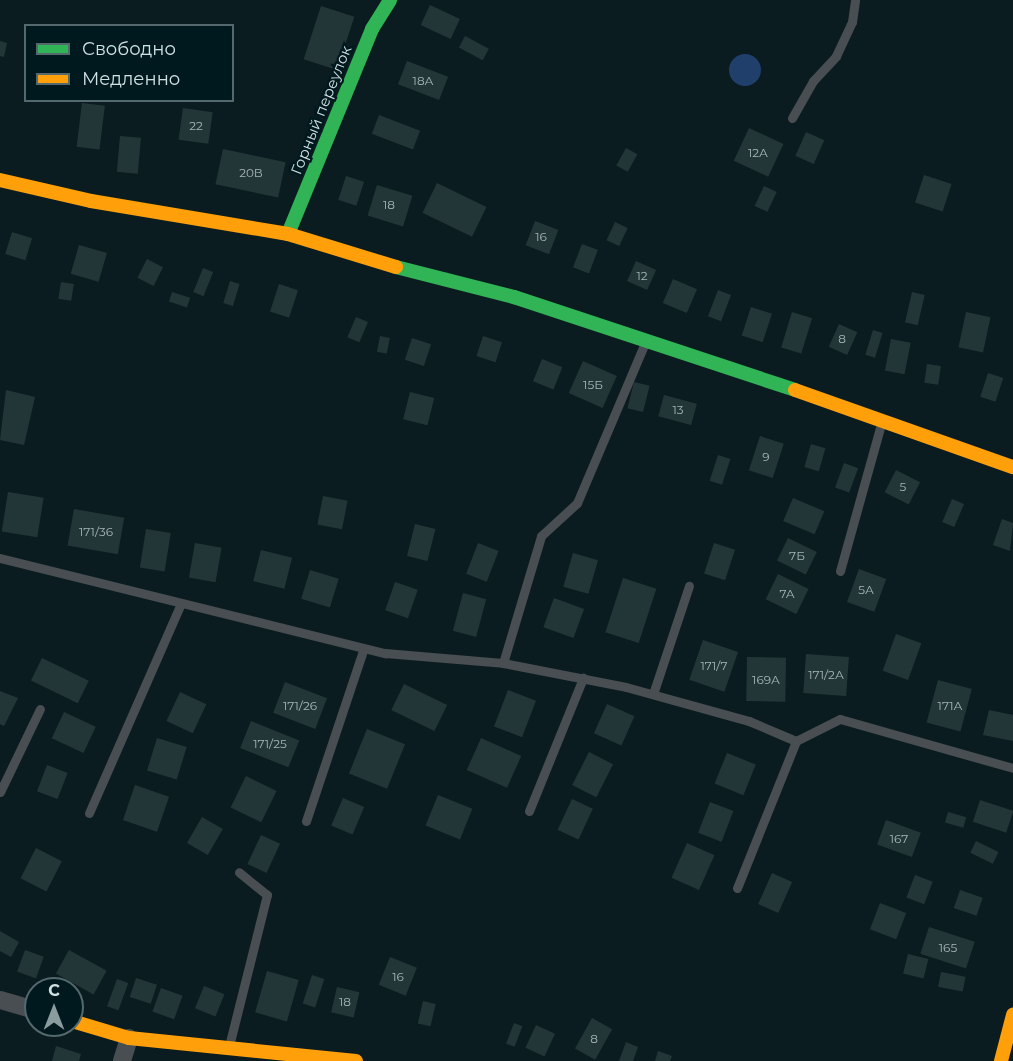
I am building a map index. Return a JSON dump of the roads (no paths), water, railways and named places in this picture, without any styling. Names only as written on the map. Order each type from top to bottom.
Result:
[{"type":"street","name":"Горный переулок","points":[[288,234],[372,29],[390,0]]},
{"type":"street","points":[[0,180],[91,201],[288,234],[377,262],[514,297],[883,419],[1013,466]]},
{"type":"street","points":[[0,1000],[24,1007]]},
{"type":"street","points":[[1001,1061],[1013,1015]]},
{"type":"street","points":[[84,1025],[129,1038],[356,1061]]},
{"type":"street","points":[[122,1061],[129,1038]]},
{"type":"lane","points":[[792,118],[813,81],[836,56],[852,22],[855,0]]},
{"type":"lane","points":[[503,663],[541,536],[577,503],[645,340]]},
{"type":"lane","points":[[840,571],[883,419]]},
{"type":"lane","points":[[0,558],[364,648],[503,663],[653,694],[749,721],[796,741]]},
{"type":"lane","points":[[653,694],[689,586]]},
{"type":"lane","points":[[89,813],[181,603]]},
{"type":"lane","points":[[306,821],[364,648]]},
{"type":"lane","points":[[529,811],[583,678]]},
{"type":"lane","points":[[0,792],[40,709]]},
{"type":"lane","points":[[737,888],[796,741],[840,719],[1013,768]]},
{"type":"lane","points":[[229,1048],[267,895],[239,872]]},
{"type":"water","points":[[745,54],[756,59],[761,70],[756,81],[745,86],[734,81],[729,70],[734,59]]}]
